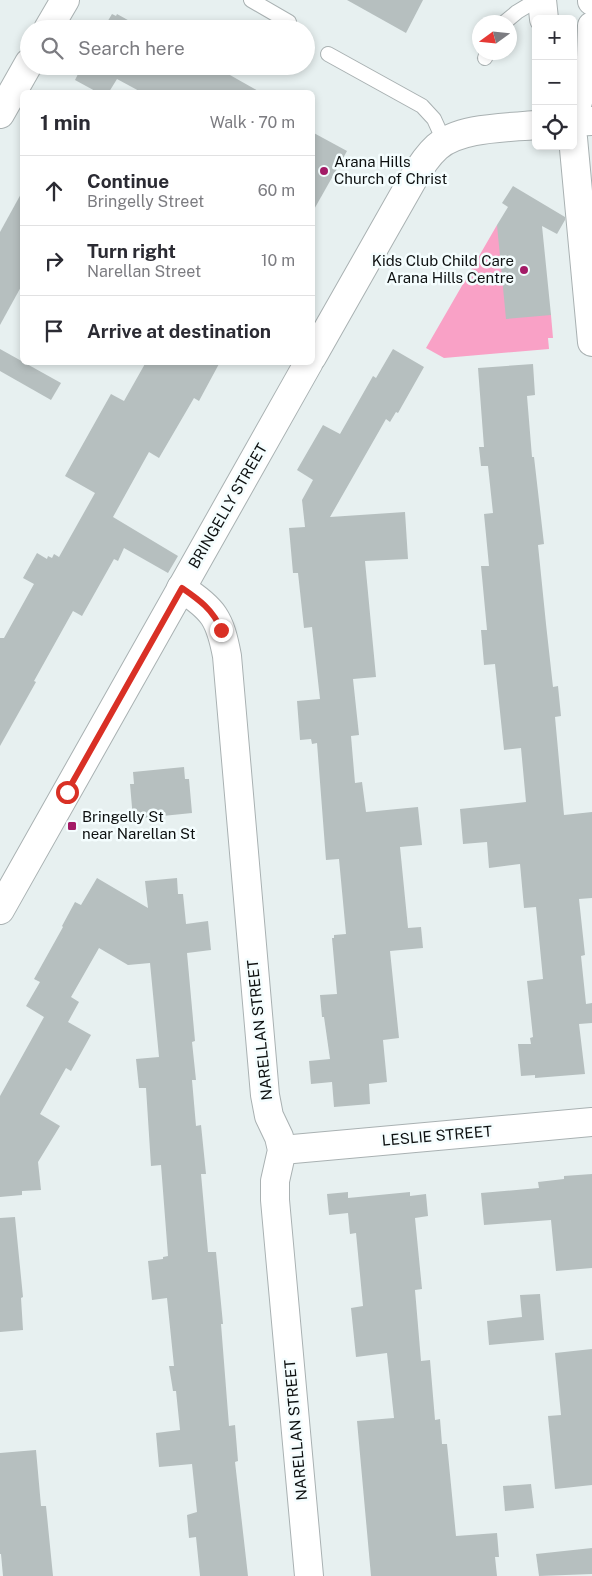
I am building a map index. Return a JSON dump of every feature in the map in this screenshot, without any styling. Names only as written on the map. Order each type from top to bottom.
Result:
[{"type":"street","points":[[53,20],[65,0]]},
{"type":"street","points":[[542,0],[544,15]]},
{"type":"street","points":[[577,105],[591,58],[592,26]]},
{"type":"street","points":[[0,114],[22,75]]},
{"type":"street","points":[[577,122],[592,121]]},
{"type":"street","points":[[315,352],[431,152],[444,141],[463,134],[493,128],[532,125]]},
{"type":"street","points":[[574,150],[592,342]]},
{"type":"street","name":"BRINGELLY STREET","points":[[0,910],[307,365]]},
{"type":"street","name":"NARELLAN STREET","points":[[182,588],[213,613],[218,621],[227,656],[265,1095],[269,1116],[279,1137],[282,1150],[276,1176],[275,1200],[309,1576]]},
{"type":"street","name":"LESLIE STREET","points":[[282,1150],[592,1122]]},
{"type":"lane","points":[[251,0],[286,20]]},
{"type":"lane","points":[[514,15],[537,0]]},
{"type":"lane","points":[[328,54],[422,106],[434,119],[444,141]]},
{"type":"shaded area","points":[[497,225],[551,315],[553,338],[548,338],[549,349],[444,358],[426,348]]},
{"type":"building","points":[[347,0],[423,0],[406,33]]},
{"type":"building","points":[[112,14],[116,16],[117,14],[128,20],[108,20]]},
{"type":"building","points":[[78,75],[230,75],[256,90],[137,90],[117,79],[110,90],[93,90],[75,80]]},
{"type":"building","name":"Arana Hills Church of Christ","points":[[315,134],[347,151],[315,208]]},
{"type":"building","name":"Kids Club Child Care Arana Hills Centre","points":[[513,186],[565,217],[557,234],[542,226],[551,315],[506,319],[497,225],[508,207],[502,203]]},
{"type":"building","points":[[20,196],[20,289],[0,325],[0,232]]},
{"type":"building","points":[[0,349],[20,360],[20,365],[29,365],[61,383],[51,400],[0,371]]},
{"type":"building","points":[[393,349],[424,367],[398,413],[396,412],[390,422],[386,419],[330,517],[405,512],[408,559],[365,561],[376,677],[353,679],[359,735],[351,736],[355,783],[362,782],[366,812],[418,807],[422,845],[400,847],[408,928],[421,927],[423,948],[390,951],[399,1038],[383,1040],[387,1082],[369,1084],[370,1104],[334,1107],[332,1082],[311,1084],[309,1061],[330,1059],[320,995],[337,994],[332,938],[334,938],[334,935],[346,934],[339,859],[326,860],[317,743],[312,744],[311,739],[300,740],[297,701],[320,699],[312,627],[304,628],[298,573],[293,573],[289,528],[305,527],[302,500],[313,480],[297,470],[323,425],[340,434],[373,376],[376,378]]},
{"type":"building","points":[[533,364],[535,395],[527,396],[532,457],[534,457],[544,544],[538,545],[546,624],[553,687],[558,686],[561,716],[555,717],[564,815],[592,812],[592,898],[579,899],[585,955],[581,956],[586,1004],[592,1003],[592,1023],[579,1024],[585,1074],[535,1078],[535,1075],[521,1076],[518,1044],[531,1044],[530,1038],[533,1037],[527,981],[543,979],[536,907],[524,908],[520,864],[489,868],[487,842],[463,844],[460,809],[526,802],[521,748],[504,750],[495,664],[484,665],[481,630],[487,630],[481,566],[489,566],[484,514],[493,513],[488,466],[481,466],[479,447],[484,447],[478,368]]},
{"type":"building","points":[[144,365],[218,365],[199,401],[194,398],[159,458],[149,452],[113,517],[178,556],[168,573],[124,548],[118,561],[114,559],[82,616],[73,611],[0,746],[0,638],[4,638],[34,584],[23,578],[37,553],[47,559],[48,556],[52,558],[54,554],[59,557],[95,493],[65,476],[111,394],[124,401]]},
{"type":"building","points":[[184,767],[185,779],[189,779],[192,813],[133,819],[130,784],[134,784],[133,772]]},
{"type":"building","points":[[97,878],[148,908],[145,881],[177,878],[178,894],[183,894],[186,924],[208,921],[211,950],[187,953],[195,1041],[192,1042],[196,1080],[192,1080],[196,1126],[201,1125],[206,1174],[201,1174],[208,1252],[216,1252],[223,1324],[221,1324],[229,1426],[235,1425],[238,1461],[235,1462],[248,1576],[200,1576],[196,1537],[189,1538],[187,1515],[197,1512],[192,1464],[159,1467],[156,1433],[180,1430],[176,1391],[173,1391],[169,1366],[174,1366],[167,1298],[152,1300],[148,1261],[163,1259],[163,1257],[168,1256],[161,1165],[151,1166],[146,1088],[139,1088],[136,1059],[159,1057],[150,963],[128,965],[99,948],[71,997],[79,1002],[68,1022],[91,1035],[71,1071],[66,1068],[40,1114],[60,1126],[38,1162],[41,1190],[22,1191],[22,1195],[0,1197],[0,1096],[44,1017],[26,1006],[40,982],[34,979],[75,902],[81,905]]},
{"type":"building","points":[[592,1174],[592,1268],[556,1271],[551,1220],[484,1225],[481,1193],[539,1188],[538,1182],[564,1179],[564,1176]]},
{"type":"building","points":[[348,1192],[348,1198],[410,1192],[410,1196],[426,1194],[428,1216],[415,1218],[422,1289],[415,1290],[421,1361],[430,1360],[435,1420],[440,1419],[442,1444],[447,1444],[456,1536],[497,1533],[499,1557],[495,1557],[497,1576],[371,1576],[357,1421],[394,1418],[387,1353],[356,1357],[351,1308],[363,1306],[356,1233],[350,1234],[348,1213],[329,1215],[327,1194]]},
{"type":"building","points":[[15,1217],[23,1297],[21,1298],[23,1330],[0,1332],[0,1218]]},
{"type":"building","points":[[540,1294],[544,1340],[489,1345],[487,1321],[522,1317],[520,1295]]},
{"type":"building","points":[[592,1349],[592,1485],[555,1489],[548,1416],[561,1415],[555,1353]]},
{"type":"building","points":[[36,1450],[41,1506],[46,1506],[53,1576],[3,1576],[0,1554],[0,1453]]},
{"type":"building","points":[[531,1484],[534,1508],[505,1511],[503,1486]]},
{"type":"building","points":[[592,1548],[592,1574],[539,1576],[536,1554]]},
{"type":"place","name":"Arana Hills Church of Christ","points":[[324,171]]},
{"type":"place","name":"Kids Club Child Care Arana Hills Centre","points":[[524,270]]},
{"type":"place","name":"Bringelly St near Narellan St","points":[[72,826]]},
{"type":"route","points":[[67,792],[182,588],[213,613],[221,630]]}]
